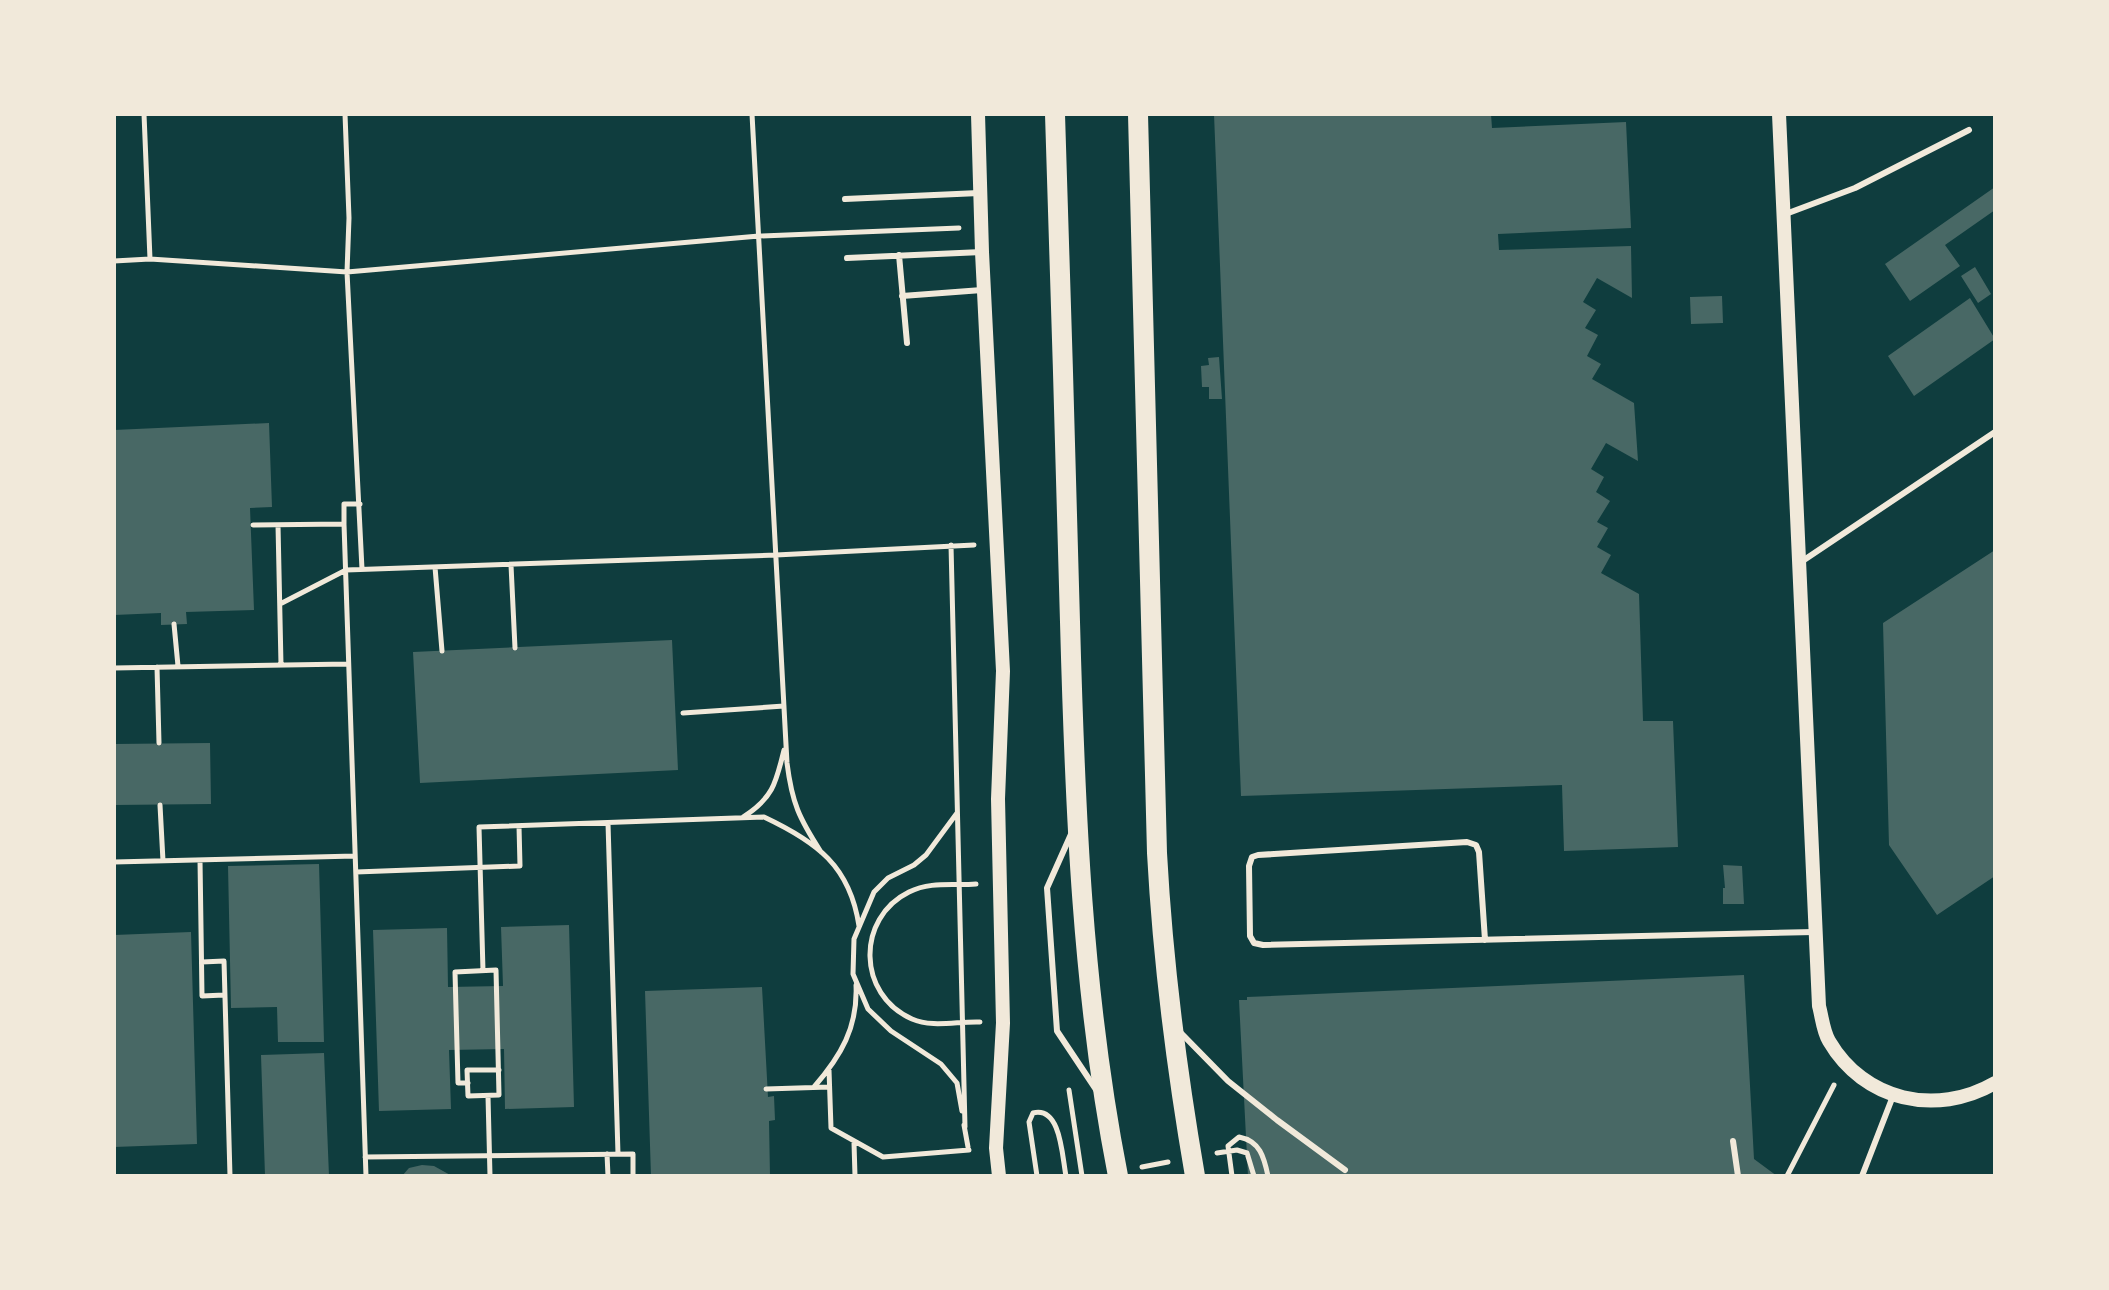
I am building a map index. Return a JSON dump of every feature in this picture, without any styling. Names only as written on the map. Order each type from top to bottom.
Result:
[{"type":"main road","points":[[1055,114],[1077,822],[1085,941],[1103,1101],[1118,1176]]},
{"type":"main road","points":[[1138,114],[1157,853],[1170,1022],[1195,1176]]},
{"type":"street","points":[[978,114],[979,193],[1003,671],[998,799],[1003,1023],[996,1148],[999,1176]]},
{"type":"street","points":[[1779,114],[1819,1006],[1828,1039],[1845,1063],[1868,1083],[1893,1096],[1924,1102],[1952,1100],[1995,1083]]},
{"type":"lane","points":[[1783,215],[1855,188],[1969,130]]},
{"type":"lane","points":[[845,199],[979,193]]},
{"type":"lane","points":[[847,258],[982,252]]},
{"type":"lane","points":[[899,255],[907,343]]},
{"type":"lane","points":[[902,296],[984,290]]},
{"type":"lane","points":[[1798,564],[1995,432]]},
{"type":"lane","points":[[1077,822],[1047,888],[1057,1031],[1103,1101]]},
{"type":"lane","points":[[1485,940],[1476,845],[1467,842],[1252,857],[1249,866],[1250,936],[1254,943],[1263,945],[1485,940],[1814,932]]},
{"type":"lane","points":[[1170,1022],[1228,1081],[1345,1170]]},
{"type":"lane","points":[[1862,1176],[1893,1096]]},
{"type":"lane","points":[[1733,1141],[1738,1176]]},
{"type":"path","points":[[144,114],[150,259]]},
{"type":"path","points":[[345,114],[349,218],[347,272],[362,569]]},
{"type":"path","points":[[752,114],[786,744],[791,796],[801,821],[821,852]]},
{"type":"path","points":[[114,261],[150,259],[347,272],[759,236],[964,227]]},
{"type":"path","points":[[360,504],[344,504],[344,524],[366,1176]]},
{"type":"path","points":[[253,525],[344,524]]},
{"type":"path","points":[[278,525],[281,665]]},
{"type":"path","points":[[280,604],[346,570],[776,555],[977,544]]},
{"type":"path","points":[[951,545],[965,1127]]},
{"type":"path","points":[[511,565],[515,648]]},
{"type":"path","points":[[435,567],[442,651]]},
{"type":"path","points":[[174,624],[178,666]]},
{"type":"path","points":[[114,668],[348,664]]},
{"type":"path","points":[[157,667],[159,743]]},
{"type":"path","points":[[683,713],[784,706]]},
{"type":"path","points":[[742,818],[763,804],[774,788],[786,744]]},
{"type":"path","points":[[160,805],[163,861]]},
{"type":"path","points":[[957,812],[926,855],[888,878],[874,892],[854,939],[853,974],[868,1009],[891,1031],[941,1064],[957,1083],[971,1163]]},
{"type":"path","points":[[483,971],[479,827],[764,817],[798,833],[841,873],[855,901],[859,926]]},
{"type":"path","points":[[608,823],[618,1154]]},
{"type":"path","points":[[356,872],[520,866],[519,826]]},
{"type":"path","points":[[114,862],[355,856]]},
{"type":"path","points":[[200,860],[202,996],[224,995]]},
{"type":"path","points":[[999,882],[934,884],[911,891],[889,905],[874,928],[869,958],[875,986],[892,1008],[914,1020],[937,1024],[962,1021],[1003,1023]]},
{"type":"path","points":[[202,962],[224,961],[230,1176]]},
{"type":"path","points":[[468,1083],[458,1083],[455,972],[496,970],[499,1070],[499,1095],[468,1096],[468,1083],[467,1070],[499,1070]]},
{"type":"path","points":[[814,1087],[841,1054],[854,1021],[856,980]]},
{"type":"path","points":[[1787,1176],[1845,1063]]},
{"type":"path","points":[[829,1070],[831,1128],[854,1143],[883,1157],[969,1150]]},
{"type":"path","points":[[1068,1085],[1082,1176]]},
{"type":"path","points":[[766,1089],[829,1087]]},
{"type":"path","points":[[488,1096],[490,1176]]},
{"type":"path","points":[[1037,1176],[1029,1122],[1033,1113],[1041,1111],[1049,1114],[1055,1124],[1066,1176]]},
{"type":"path","points":[[1232,1176],[1228,1146],[1239,1137],[1251,1139],[1263,1154],[1268,1176]]},
{"type":"path","points":[[854,1143],[855,1176]]},
{"type":"path","points":[[1237,1150],[1247,1153],[1254,1176]]},
{"type":"path","points":[[607,1154],[608,1176]]},
{"type":"path","points":[[365,1157],[633,1154],[633,1176]]},
{"type":"building","points":[[1214,114],[1491,114],[1492,128],[1626,122],[1631,228],[1498,234],[1499,250],[1631,246],[1632,298],[1597,278],[1583,302],[1596,310],[1585,328],[1598,335],[1587,356],[1601,364],[1592,379],[1634,403],[1638,461],[1606,443],[1591,469],[1604,477],[1596,492],[1610,501],[1597,522],[1608,528],[1597,547],[1611,555],[1601,573],[1639,594],[1643,721],[1673,721],[1678,847],[1564,851],[1562,785],[1241,796]]},
{"type":"building","points":[[1995,187],[1995,210],[1945,245],[1960,266],[1910,301],[1885,264]]},
{"type":"building","points":[[1975,267],[1991,294],[1978,303],[1961,276]]},
{"type":"building","points":[[1722,296],[1723,323],[1691,324],[1690,297]]},
{"type":"building","points":[[1970,298],[1995,339],[1914,396],[1888,356]]},
{"type":"building","points":[[1219,357],[1222,399],[1209,399],[1209,387],[1202,387],[1201,366],[1209,365],[1208,358]]},
{"type":"building","points":[[269,423],[272,507],[250,508],[254,610],[186,612],[187,624],[161,625],[161,613],[114,615],[114,430]]},
{"type":"building","points":[[1995,550],[1995,876],[1937,915],[1889,845],[1883,623]]},
{"type":"building","points":[[672,640],[678,770],[420,783],[413,652]]},
{"type":"building","points":[[210,743],[211,804],[114,805],[114,744]]},
{"type":"building","points":[[319,864],[324,1042],[278,1042],[277,1007],[231,1008],[228,866]]},
{"type":"building","points":[[1723,865],[1742,866],[1744,904],[1723,904]]},
{"type":"building","points":[[569,925],[574,1107],[505,1109],[504,1049],[449,1050],[451,1109],[379,1111],[373,930],[447,928],[448,987],[503,986],[501,927]]},
{"type":"building","points":[[191,932],[197,1144],[114,1147],[114,935]]},
{"type":"building","points":[[1744,975],[1754,1159],[1777,1176],[1248,1176],[1239,1000],[1247,1000],[1247,997]]},
{"type":"building","points":[[762,987],[768,1097],[774,1096],[775,1120],[769,1121],[770,1176],[651,1176],[645,991]]},
{"type":"building","points":[[324,1053],[329,1176],[265,1176],[261,1055]]},
{"type":"building","points":[[434,1166],[452,1176],[402,1176],[409,1168]]}]
